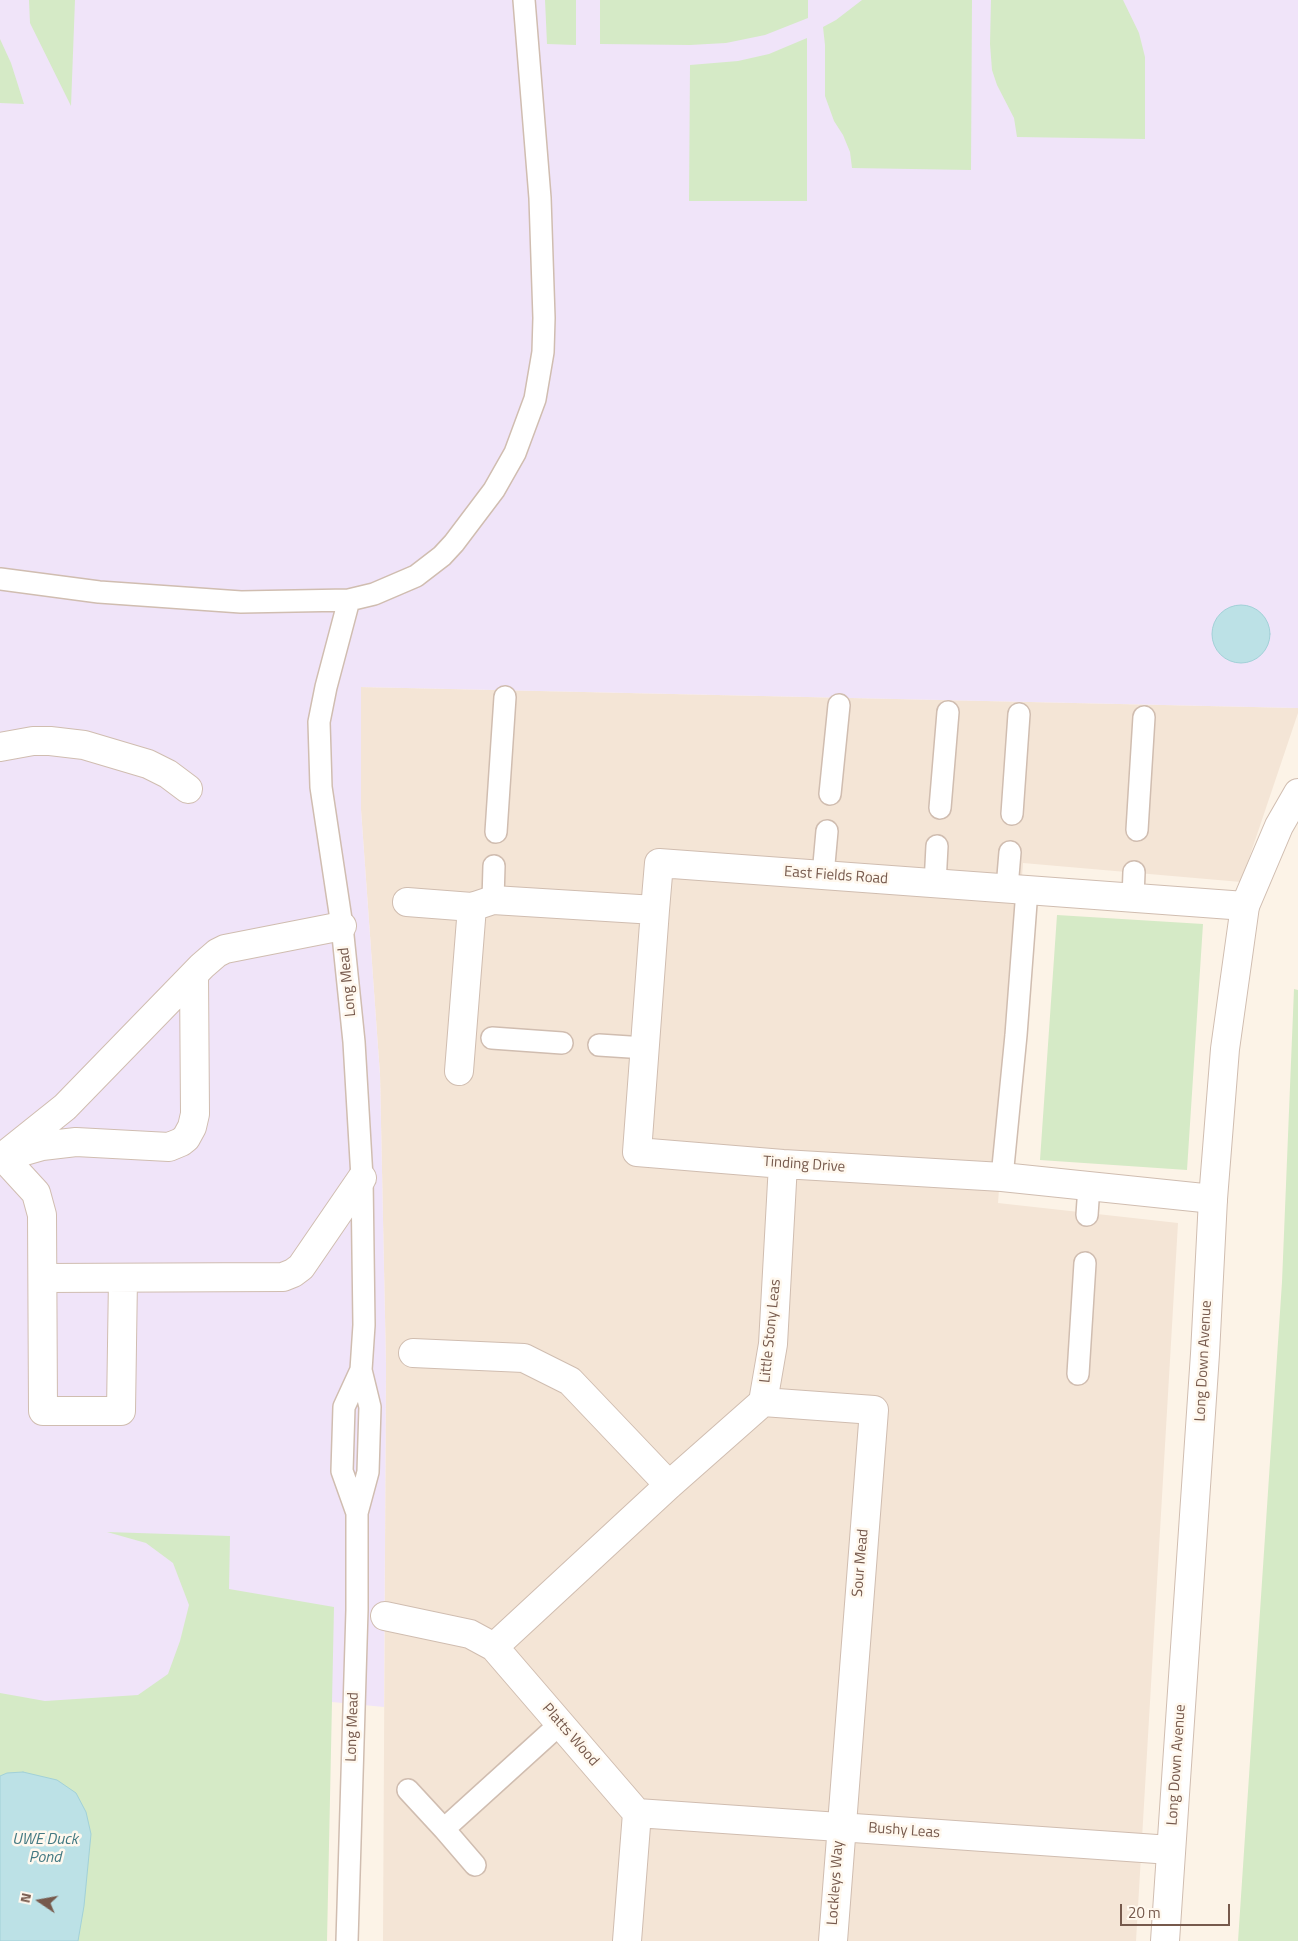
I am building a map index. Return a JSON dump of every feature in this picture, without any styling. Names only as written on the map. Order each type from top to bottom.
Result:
[{"type":"street","points":[[0,747],[33,741],[84,746],[148,764],[168,774],[188,789]]},
{"type":"street","name":"Long Down Avenue","points":[[1165,1941],[1224,1049],[1245,906],[1280,826],[1298,793]]},
{"type":"street","name":"East Fields Road","points":[[655,910],[659,863],[1017,889],[1133,885],[1245,906]]},
{"type":"street","points":[[407,902],[655,910]]},
{"type":"street","points":[[459,1071],[482,903]]},
{"type":"street","name":"Tinding Drive","points":[[655,910],[637,1152],[783,1164],[1002,1177],[1213,1199]]},
{"type":"street","points":[[1,1158],[65,1107],[210,958],[225,949],[342,926]]},
{"type":"street","points":[[1,1158],[58,1144],[76,1142],[169,1147],[181,1142],[190,1133],[195,1114],[194,976]]},
{"type":"street","points":[[1,1158],[30,1185],[40,1203],[44,1226],[43,1411],[122,1412],[123,1278]]},
{"type":"street","name":"Little Stony Leas","points":[[494,1647],[763,1402],[773,1344],[783,1164]]},
{"type":"street","points":[[44,1278],[274,1278],[293,1273],[310,1256],[362,1178]]},
{"type":"street","points":[[413,1353],[524,1358],[570,1381],[669,1486]]},
{"type":"street","name":"Sour Mead","points":[[763,1402],[874,1410],[840,1826]]},
{"type":"street","name":"Platts Wood","points":[[385,1616],[470,1634],[494,1647],[637,1813]]},
{"type":"street","points":[[627,1941],[637,1813]]},
{"type":"street","name":"Bushy Leas","points":[[637,1813],[1171,1850]]},
{"type":"street","name":"Lockleys Way","points":[[832,1941],[840,1826]]},
{"type":"lane","points":[[0,579],[99,592],[241,602],[349,600],[374,594],[416,576],[454,544],[494,490],[514,453],[535,399],[544,352],[540,198],[524,8]]},
{"type":"lane","name":"Long Mead","points":[[347,1941],[357,1513],[342,1471],[344,1407],[362,1370],[364,1324],[362,1178],[354,1042],[342,926],[321,788],[319,722],[326,687],[349,600]]},
{"type":"lane","points":[[496,832],[504,697]]},
{"type":"lane","points":[[830,794],[838,705]]},
{"type":"lane","points":[[940,808],[948,712]]},
{"type":"lane","points":[[1012,814],[1018,714]]},
{"type":"lane","points":[[1137,830],[1144,716]]},
{"type":"lane","points":[[823,875],[827,832]]},
{"type":"lane","points":[[935,884],[937,846]]},
{"type":"lane","points":[[1002,1177],[1016,1035],[1017,889],[1010,852]]},
{"type":"lane","points":[[482,903],[494,866]]},
{"type":"lane","points":[[492,1038],[562,1043]]},
{"type":"lane","points":[[599,1046],[645,1048]]},
{"type":"lane","points":[[1087,1215],[1089,1186]]},
{"type":"lane","points":[[1078,1374],[1084,1263]]},
{"type":"lane","points":[[444,1829],[561,1723]]},
{"type":"lane","points":[[408,1790],[475,1865]]},
{"type":"shaded area","points":[[0,0],[1298,0],[1298,708],[361,687],[361,810],[380,1075],[386,1365],[384,1707],[332,1702],[311,1697],[0,1941]]},
{"type":"shaded area","points":[[361,687],[1298,708],[1298,713],[1241,882],[1023,863],[998,1203],[1178,1223],[1136,1941],[383,1941],[386,1365],[380,1075],[361,810]]},
{"type":"green space","points":[[29,0],[75,0],[71,106],[30,23]]},
{"type":"green space","points":[[545,0],[576,0],[576,45],[547,44]]},
{"type":"green space","points":[[600,0],[808,0],[808,18],[765,35],[726,43],[690,45],[600,44]]},
{"type":"green space","points":[[862,0],[972,0],[971,170],[852,168],[850,152],[843,135],[834,121],[825,96],[823,27],[836,20]]},
{"type":"green space","points":[[991,0],[1123,0],[1139,33],[1145,57],[1145,139],[1017,137],[1014,118],[997,85],[992,70],[990,44]]},
{"type":"green space","points":[[807,38],[807,201],[689,201],[690,65],[738,61],[769,54]]},
{"type":"green space","points":[[0,39],[11,63],[24,104],[0,103]]},
{"type":"green space","points":[[1057,915],[1203,924],[1187,1170],[1040,1160]]},
{"type":"green space","points":[[1294,989],[1298,990],[1298,1941],[1238,1941],[1282,1282]]},
{"type":"green space","points":[[107,1532],[230,1536],[229,1589],[334,1607],[327,1941],[0,1941],[0,1693],[45,1701],[138,1695],[168,1674],[180,1641],[189,1605],[173,1563],[146,1543]]},
{"type":"water","points":[[1235,605],[1247,605],[1262,613],[1270,628],[1270,640],[1262,655],[1247,663],[1235,663],[1220,655],[1212,640],[1212,628],[1220,613]]},
{"type":"water","name":"UWE Duck Pond","points":[[23,1772],[57,1780],[76,1793],[86,1812],[91,1834],[84,1906],[78,1941],[0,1941],[0,1776],[7,1773]]}]
